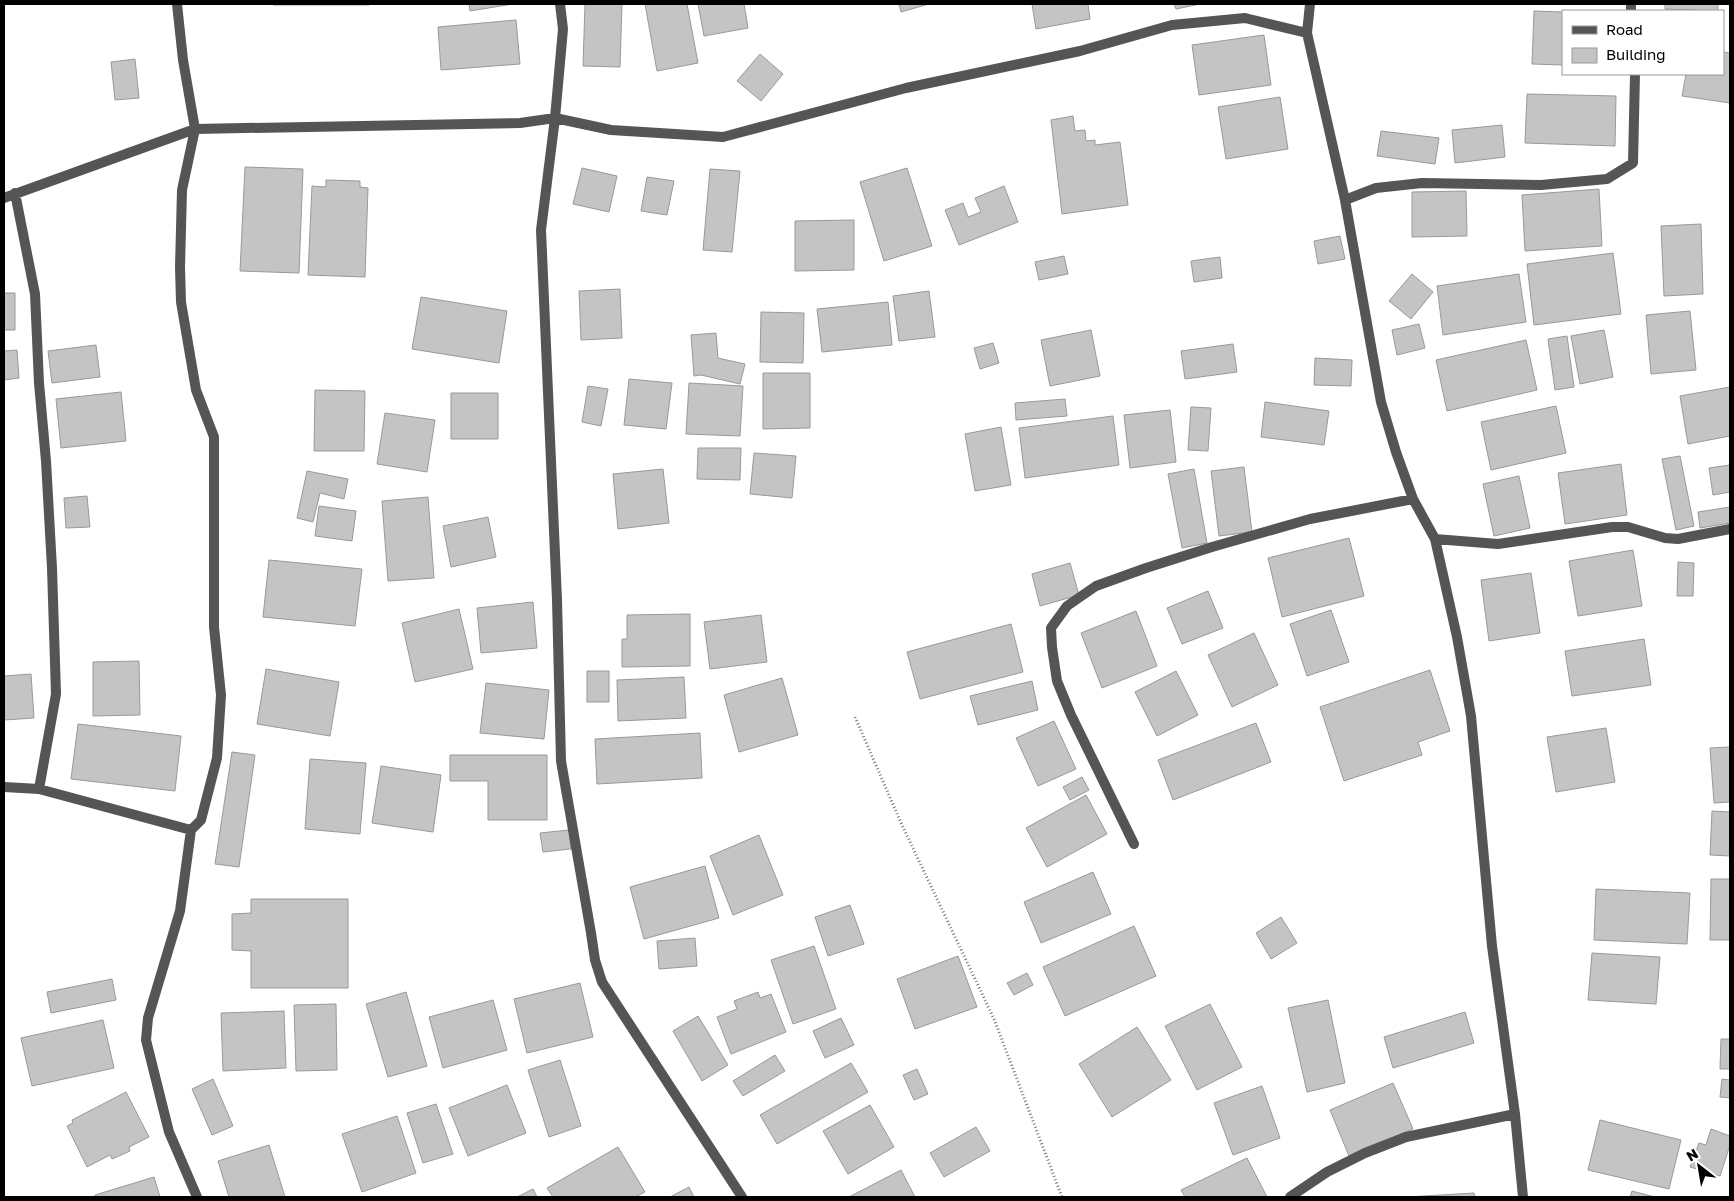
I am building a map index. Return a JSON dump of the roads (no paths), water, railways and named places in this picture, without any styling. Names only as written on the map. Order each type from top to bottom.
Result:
[{"type":"street","points":[[177,4],[183,60],[194,129],[182,190],[181,302],[196,390],[214,437],[214,628],[221,696],[217,758],[200,820],[191,830],[180,911],[148,1018],[146,1040],[169,1132],[197,1197]]},
{"type":"street","points":[[560,4],[563,29],[555,118],[541,230],[557,600],[561,761],[592,933],[595,960],[602,982],[742,1197]]},
{"type":"street","points":[[1310,4],[1307,33],[1345,200],[1381,402],[1413,499],[1435,539],[1457,637],[1471,716],[1492,946],[1515,1114],[1523,1197]]},
{"type":"street","points":[[4,198],[194,129],[520,123],[555,118],[611,130],[723,137],[906,88],[1080,51],[1172,25],[1245,18],[1307,33]]},
{"type":"street","points":[[1345,200],[1376,188],[1422,183],[1541,185],[1607,179],[1633,163],[1635,75]]},
{"type":"street","points":[[15,193],[35,294],[39,383],[46,461],[52,568],[56,694],[39,789]]},
{"type":"street","points":[[1134,844],[1071,715],[1057,681],[1052,647],[1052,628],[1067,606],[1096,586],[1212,547],[1310,519],[1413,499]]},
{"type":"street","points":[[1435,539],[1498,544],[1628,527],[1665,538],[1678,539],[1730,529]]},
{"type":"street","points":[[4,787],[39,789],[191,830]]},
{"type":"street","points":[[1290,1197],[1327,1172],[1365,1153],[1406,1137],[1515,1114]]}]
